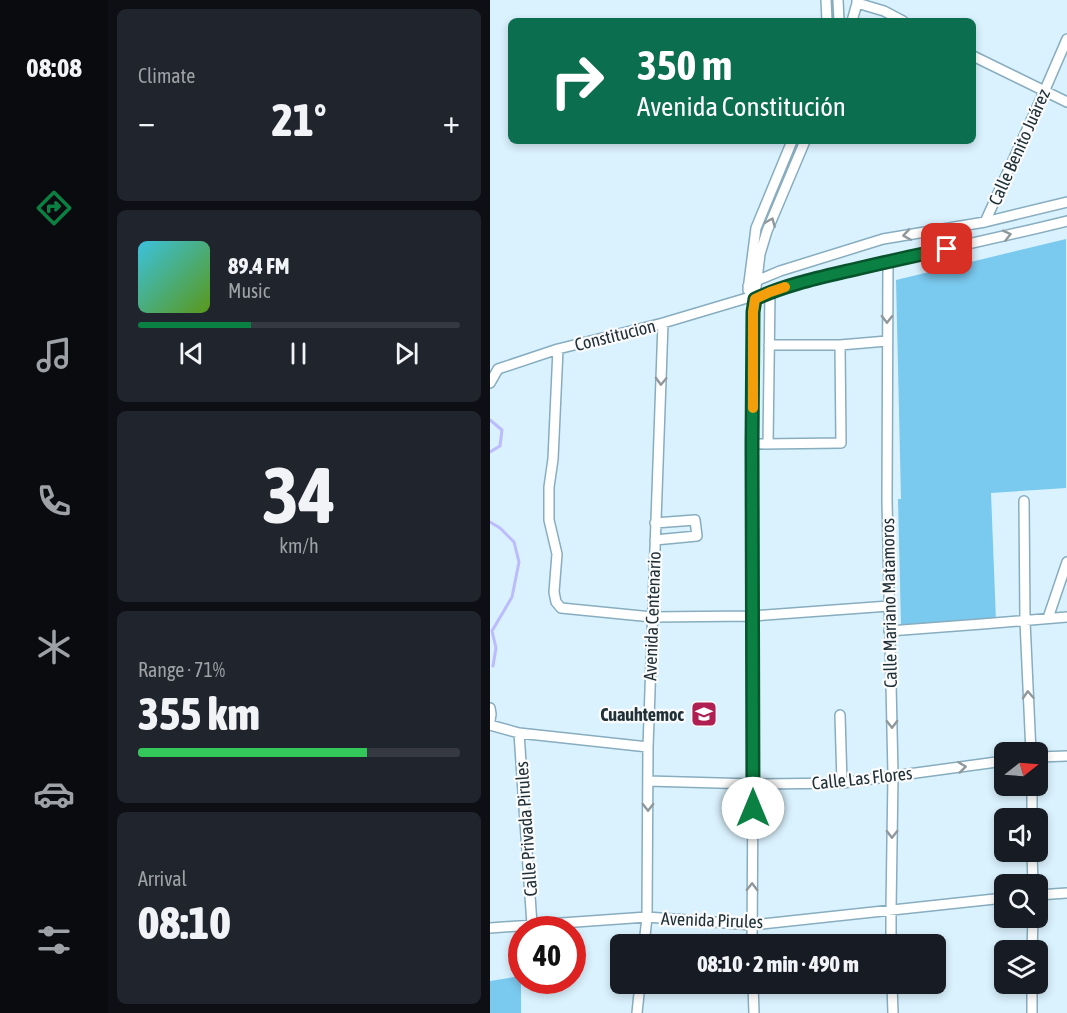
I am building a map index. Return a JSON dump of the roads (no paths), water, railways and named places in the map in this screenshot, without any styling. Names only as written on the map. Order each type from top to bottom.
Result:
[{"type":"street","points":[[826,0],[827,18]]},
{"type":"street","points":[[838,0],[839,18]]},
{"type":"street","points":[[853,18],[857,1],[897,18]]},
{"type":"street","name":"Calle Benito Juárez","points":[[985,222],[1066,39]]},
{"type":"street","points":[[976,58],[1066,102]]},
{"type":"street","points":[[752,934],[753,312],[751,298],[756,228],[791,144]]},
{"type":"street","points":[[752,284],[767,231],[804,144]]},
{"type":"street","points":[[752,284],[780,271],[883,239],[985,222],[1066,202]]},
{"type":"street","name":"Constitucion","points":[[490,383],[498,369],[558,349],[663,323],[793,284],[1066,221]]},
{"type":"street","name":"Calle Mariano Matamoros","points":[[888,261],[887,500],[893,776],[891,934]]},
{"type":"street","points":[[768,444],[770,292]]},
{"type":"street","name":"Avenida Centenario","points":[[645,934],[648,747],[663,323]]},
{"type":"street","points":[[769,345],[840,345],[887,341]]},
{"type":"street","points":[[752,444],[841,443],[840,345]]},
{"type":"street","points":[[558,349],[549,520],[557,555],[554,592],[556,602],[561,608],[652,617],[752,616],[889,606]]},
{"type":"street","points":[[1024,501],[1025,621],[1030,742]]},
{"type":"street","points":[[655,524],[695,520],[697,536],[655,540]]},
{"type":"street","points":[[1048,618],[1066,562]]},
{"type":"street","points":[[889,631],[1066,616]]},
{"type":"street","points":[[490,708],[490,723],[519,733],[648,747]]},
{"type":"street","points":[[840,716],[842,783]]},
{"type":"street","name":"Calle Privada Pirules","points":[[519,733],[531,916]]},
{"type":"street","points":[[1048,757],[1066,756]]},
{"type":"street","name":"Calle Las Flores","points":[[648,781],[753,784],[842,783],[994,762]]},
{"type":"street","points":[[1048,894],[1066,893]]},
{"type":"street","name":"Avenida Pirules","points":[[586,921],[647,917],[752,925],[994,899]]},
{"type":"street","name":"Avenida Pirules","points":[[490,928],[508,927]]},
{"type":"street","points":[[637,1013],[639,994]]},
{"type":"street","points":[[753,994],[754,1013]]},
{"type":"street","points":[[892,994],[893,1013]]},
{"type":"street","points":[[1032,994],[1032,1013]]},
{"type":"waterway","points":[[490,420],[502,430],[500,446],[490,452]]},
{"type":"waterway","points":[[490,522],[514,542],[519,562],[512,597],[492,631],[496,648],[493,666]]},
{"type":"place","name":"Cuauhtemoc","points":[[704,714]]}]
